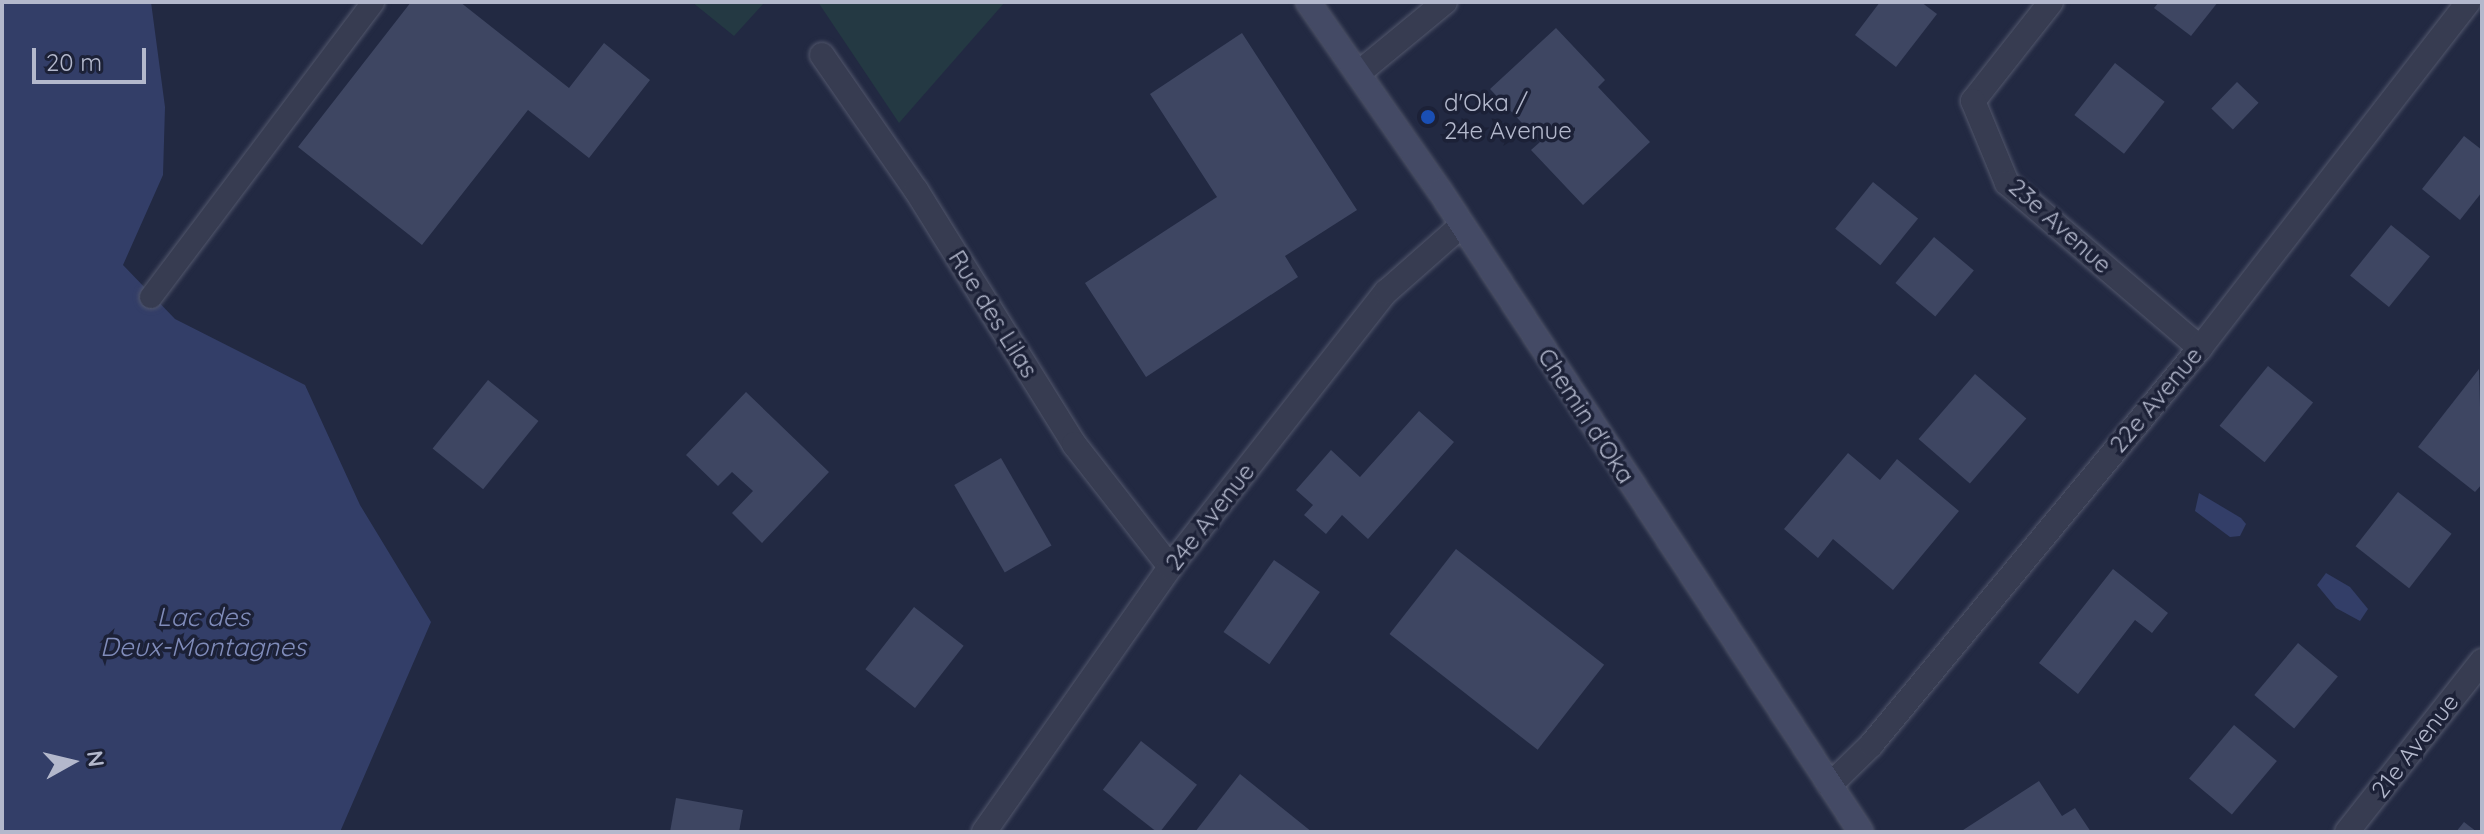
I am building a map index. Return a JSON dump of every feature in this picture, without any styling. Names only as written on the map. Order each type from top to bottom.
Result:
[{"type":"main road","name":"Chemin d'Oka","points":[[1308,2],[1360,72],[1462,225],[1861,832]]},
{"type":"street","points":[[1360,72],[1445,2]]},
{"type":"street","name":"23e Avenue","points":[[2051,2],[1973,101],[2007,183],[2200,348]]},
{"type":"street","name":"22e Avenue","points":[[1830,785],[1871,745],[2200,348],[2468,2]]},
{"type":"street","name":"Rue des Lilas","points":[[822,55],[916,190],[1074,444],[1170,567]]},
{"type":"street","name":"24e Avenue","points":[[997,827],[1170,567],[1386,292],[1462,225]]},
{"type":"street","name":"21e Avenue","points":[[2347,832],[2482,661]]},
{"type":"lane","points":[[151,297],[373,2]]},
{"type":"shaded area","points":[[692,2],[765,2],[734,36]]},
{"type":"shaded area","points":[[818,2],[1005,2],[899,123]]},
{"type":"water","name":"Lac des Deux-Montagnes","points":[[2,2],[151,2],[165,107],[163,175],[123,265],[175,319],[305,385],[360,505],[431,622],[340,832],[2,832]]},
{"type":"water","points":[[2199,493],[2241,518],[2246,524],[2240,536],[2230,537],[2195,511]]},
{"type":"water","points":[[2326,573],[2350,587],[2368,609],[2360,621],[2336,608],[2317,585]]},
{"type":"building","points":[[411,2],[460,2],[569,88],[604,43],[650,80],[589,158],[528,110],[422,245],[298,147]]},
{"type":"building","points":[[1880,2],[1921,2],[1937,14],[1896,67],[1855,35]]},
{"type":"building","points":[[2159,2],[2218,2],[2191,36],[2154,8]]},
{"type":"building","points":[[1556,28],[1605,80],[1598,87],[1650,142],[1583,205],[1531,150],[1540,142],[1490,89]]},
{"type":"building","points":[[1242,33],[1357,210],[1285,256],[1298,277],[1146,377],[1085,283],[1217,197],[1150,94]]},
{"type":"building","points":[[2115,63],[2165,102],[2124,154],[2074,115]]},
{"type":"building","points":[[2237,82],[2259,103],[2233,129],[2211,109]]},
{"type":"building","points":[[2464,136],[2482,150],[2482,192],[2460,220],[2422,189]]},
{"type":"building","points":[[1873,182],[1918,219],[1880,265],[1835,229]]},
{"type":"building","points":[[2391,225],[2430,256],[2389,307],[2350,276]]},
{"type":"building","points":[[1934,237],[1974,270],[1935,316],[1895,283]]},
{"type":"building","points":[[2268,366],[2313,403],[2265,462],[2220,426]]},
{"type":"building","points":[[2479,369],[2482,484],[2475,492],[2418,447]]},
{"type":"building","points":[[1975,374],[2026,419],[1970,484],[1919,439]]},
{"type":"building","points":[[488,380],[539,421],[483,489],[433,448]]},
{"type":"building","points":[[746,392],[829,472],[762,543],[732,513],[753,491],[732,472],[718,486],[686,455]]},
{"type":"building","points":[[1419,411],[1454,442],[1368,539],[1342,515],[1326,534],[1304,515],[1313,505],[1296,490],[1331,450],[1360,477]]},
{"type":"building","points":[[1848,453],[1880,480],[1897,459],[1959,511],[1893,590],[1833,539],[1818,558],[1784,529]]},
{"type":"building","points":[[1001,458],[1052,545],[1005,572],[954,485]]},
{"type":"building","points":[[2398,492],[2452,534],[2409,588],[2356,546]]},
{"type":"building","points":[[1456,549],[1604,665],[1538,750],[1390,634]]},
{"type":"building","points":[[1274,560],[1320,592],[1269,664],[1224,632]]},
{"type":"building","points":[[2113,569],[2168,613],[2152,633],[2135,620],[2078,694],[2039,663]]},
{"type":"building","points":[[914,607],[964,646],[915,708],[865,669]]},
{"type":"building","points":[[2298,643],[2338,676],[2294,729],[2254,695]]},
{"type":"building","points":[[2234,725],[2277,761],[2232,815],[2189,779]]},
{"type":"building","points":[[1141,741],[1197,785],[1160,832],[1103,790]]},
{"type":"building","points":[[1240,774],[1312,832],[1195,832]]},
{"type":"building","points":[[2039,781],[2062,816],[2075,808],[2091,832],[1960,832]]},
{"type":"building","points":[[676,798],[743,810],[739,832],[670,832]]},
{"type":"building","points":[[2464,822],[2477,832],[2456,832]]},
{"type":"place","name":"d'Oka / 24e Avenue","points":[[1428,117]]}]
